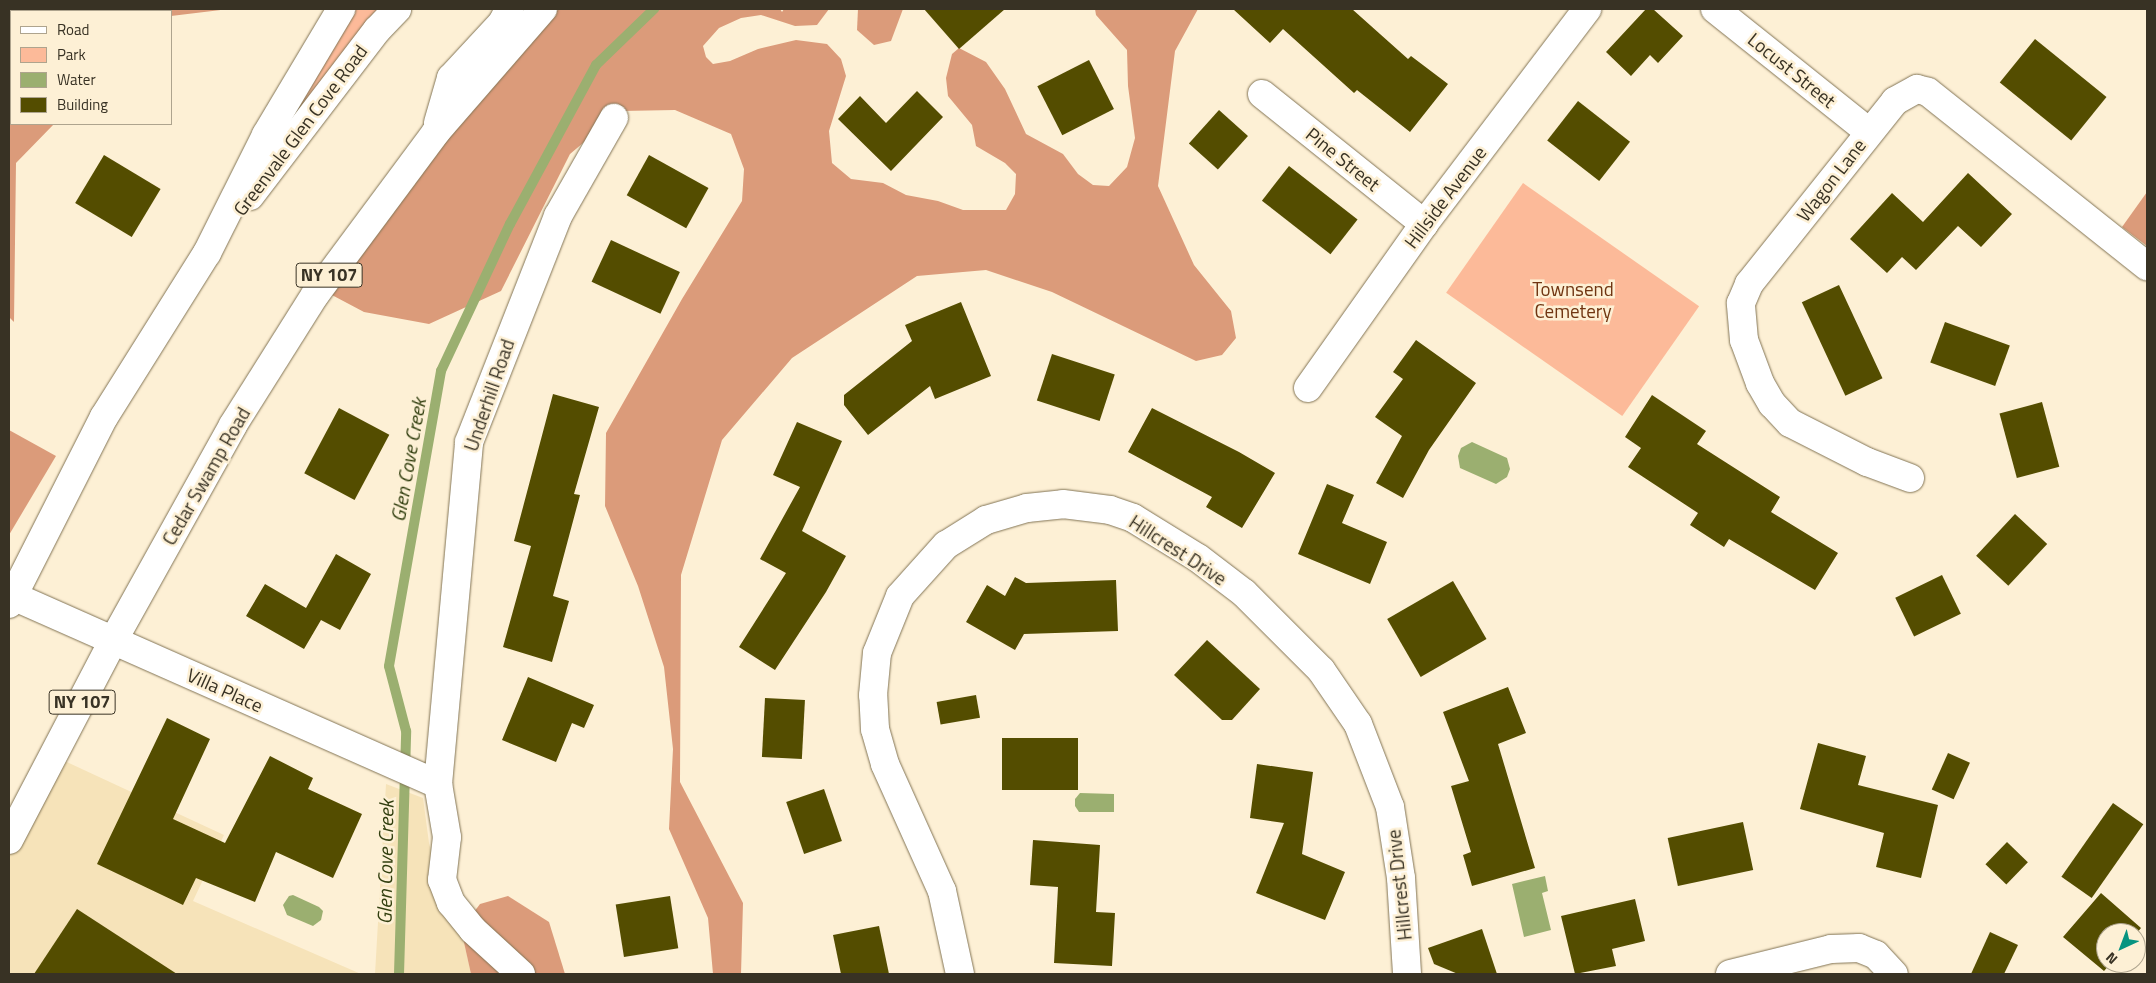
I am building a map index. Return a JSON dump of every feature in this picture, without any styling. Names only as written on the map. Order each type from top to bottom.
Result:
[{"type":"street","points":[[11,600],[104,417],[207,253],[266,135],[340,9]]},
{"type":"street","name":"Greenvale Glen Cove Road","points":[[207,253],[371,38],[397,9]]},
{"type":"street","name":"NY 107","points":[[436,132],[451,78],[502,23],[509,9]]},
{"type":"street","points":[[436,132],[543,9]]},
{"type":"street","name":"Hillside Avenue","points":[[1308,388],[1424,224],[1587,9]]},
{"type":"street","name":"Locust Street","points":[[1715,9],[1869,132]]},
{"type":"street","name":"Wagon Lane","points":[[1910,478],[1867,462],[1790,423],[1772,404],[1764,390],[1744,340],[1740,303],[1749,284],[1895,101],[1905,93],[1917,89],[1928,92],[2147,266]]},
{"type":"street","name":"Pine Street","points":[[1262,94],[1424,224]]},
{"type":"street","name":"Underhill Road","points":[[521,974],[473,930],[450,903],[442,880],[447,837],[431,781],[469,442],[558,216],[614,118]]},
{"type":"street","name":"Cedar Swamp Road","points":[[9,840],[113,641],[233,425],[315,295],[436,132]]},
{"type":"street","name":"Hillcrest Drive","points":[[960,974],[942,891],[885,764],[876,729],[873,695],[876,653],[900,596],[946,545],[986,520],[1027,508],[1064,504],[1110,510],[1133,518],[1198,558],[1244,593],[1322,670],[1358,724],[1390,807],[1401,878],[1407,974]]},
{"type":"street","name":"Villa Place","points":[[11,600],[113,641],[431,781]]},
{"type":"street","points":[[1730,974],[1831,949],[1860,948],[1876,955],[1894,974]]},
{"type":"shaded area","points":[[9,9],[229,9],[172,16],[172,10],[10,10],[10,125],[53,125],[16,163],[14,322],[9,317]]},
{"type":"shaded area","points":[[543,9],[780,9],[782,12],[784,9],[829,9],[817,25],[795,26],[761,15],[741,18],[719,28],[703,46],[706,57],[713,64],[730,61],[758,49],[796,40],[827,44],[841,59],[846,76],[829,131],[832,163],[851,179],[883,183],[906,195],[938,201],[963,210],[1006,210],[1015,194],[1016,174],[1005,163],[976,146],[972,125],[948,96],[946,78],[952,54],[959,48],[986,62],[1005,89],[1026,134],[1063,154],[1078,174],[1093,185],[1109,186],[1127,167],[1135,138],[1128,86],[1127,50],[1096,15],[1095,9],[1198,9],[1175,51],[1158,186],[1194,265],[1231,311],[1236,338],[1222,355],[1196,361],[1052,292],[986,270],[917,276],[792,358],[722,440],[681,575],[680,782],[743,903],[741,974],[713,974],[708,918],[669,829],[673,749],[664,667],[638,586],[605,506],[606,433],[682,299],[742,201],[744,169],[731,134],[675,110],[621,111],[570,154],[501,291],[429,324],[364,312],[313,285]]},
{"type":"shaded area","points":[[858,9],[903,9],[891,41],[874,45],[857,30]]},
{"type":"shaded area","points":[[2147,192],[2147,246],[2122,227]]},
{"type":"shaded area","points":[[9,430],[56,456],[9,535]]},
{"type":"shaded area","points":[[56,757],[224,835],[193,901],[361,974],[9,974],[9,841]]},
{"type":"shaded area","points":[[386,784],[423,798],[429,843],[441,889],[461,929],[471,974],[375,974]]},
{"type":"shaded area","points":[[508,896],[549,922],[565,974],[471,974],[461,929],[480,904]]},
{"type":"green space","points":[[347,9],[394,9],[278,139]]},
{"type":"green space","name":"Townsend Cemetery","points":[[1523,183],[1699,306],[1622,416],[1446,293]]},
{"type":"water","points":[[1472,442],[1507,458],[1510,469],[1507,477],[1496,484],[1460,468],[1458,456],[1461,448]]},
{"type":"water","points":[[1080,793],[1114,794],[1114,812],[1079,812],[1075,806],[1075,799]]},
{"type":"water","points":[[1545,876],[1548,891],[1542,893],[1551,930],[1524,937],[1512,884]]},
{"type":"water","points":[[293,895],[319,907],[323,911],[321,920],[313,926],[287,915],[283,905],[289,896]]},
{"type":"building","points":[[924,9],[1005,9],[959,49]]},
{"type":"building","points":[[1233,9],[1352,9],[1408,59],[1411,56],[1448,84],[1410,132],[1357,90],[1354,93],[1283,29],[1270,43]]},
{"type":"building","points":[[1646,9],[1653,9],[1683,36],[1658,63],[1650,55],[1631,76],[1606,52]]},
{"type":"building","points":[[2035,39],[2106,97],[2071,140],[2000,83]]},
{"type":"building","points":[[1089,60],[1114,109],[1062,135],[1037,86]]},
{"type":"building","points":[[917,91],[943,117],[891,171],[838,119],[860,96],[886,123]]},
{"type":"building","points":[[1578,101],[1630,142],[1599,181],[1547,140]]},
{"type":"building","points":[[1219,110],[1248,136],[1218,170],[1189,143]]},
{"type":"building","points":[[104,155],[161,189],[132,237],[75,203]]},
{"type":"building","points":[[649,155],[708,188],[686,228],[627,195]]},
{"type":"building","points":[[1289,166],[1358,220],[1330,254],[1262,201]]},
{"type":"building","points":[[1968,173],[2012,214],[1981,247],[1958,226],[1916,270],[1902,257],[1887,273],[1850,239],[1892,193],[1923,222]]},
{"type":"building","points":[[611,240],[680,272],[660,314],[592,282]]},
{"type":"building","points":[[1839,285],[1883,378],[1845,396],[1802,302]]},
{"type":"building","points":[[961,302],[991,376],[935,399],[930,386],[868,435],[844,405],[844,395],[912,341],[905,325]]},
{"type":"building","points":[[1945,322],[2010,346],[1995,386],[1930,362]]},
{"type":"building","points":[[1416,340],[1476,383],[1429,450],[1403,498],[1376,483],[1402,436],[1375,417],[1403,379],[1393,372]]},
{"type":"building","points":[[1052,354],[1115,374],[1100,421],[1037,401]]},
{"type":"building","points":[[553,394],[599,407],[574,494],[580,495],[553,596],[569,601],[552,662],[503,647],[531,546],[514,541]]},
{"type":"building","points":[[1652,395],[1706,431],[1697,444],[1780,497],[1771,512],[1838,553],[1815,590],[1729,539],[1724,547],[1690,525],[1698,513],[1628,467],[1641,448],[1625,437]]},
{"type":"building","points":[[2042,402],[2059,467],[2017,478],[1999,413]]},
{"type":"building","points":[[339,408],[389,435],[355,500],[304,473]]},
{"type":"building","points":[[1152,408],[1239,452],[1275,473],[1242,528],[1206,507],[1212,497],[1128,452]]},
{"type":"building","points":[[797,422],[842,441],[802,531],[846,556],[826,592],[775,670],[739,647],[786,573],[760,559],[800,487],[773,475]]},
{"type":"building","points":[[1327,484],[1354,495],[1342,523],[1387,542],[1370,584],[1298,554]]},
{"type":"building","points":[[2015,514],[2047,544],[2008,586],[1976,556]]},
{"type":"building","points":[[336,554],[371,574],[340,630],[321,620],[304,649],[246,616],[265,584],[306,608]]},
{"type":"building","points":[[1942,575],[1961,614],[1914,636],[1895,598]]},
{"type":"building","points":[[1015,577],[1026,583],[1116,580],[1118,631],[1024,634],[1015,650],[966,622],[987,585],[1005,596]]},
{"type":"building","points":[[1453,581],[1486,639],[1421,677],[1387,619]]},
{"type":"building","points":[[1207,640],[1260,689],[1232,720],[1222,720],[1174,675]]},
{"type":"building","points":[[528,677],[594,705],[584,728],[572,723],[556,762],[502,740]]},
{"type":"building","points":[[1508,687],[1526,733],[1498,744],[1535,868],[1472,886],[1463,855],[1471,852],[1451,786],[1469,781],[1443,712]]},
{"type":"building","points":[[976,695],[980,718],[941,725],[937,702]]},
{"type":"building","points":[[765,698],[805,700],[802,759],[762,757]]},
{"type":"building","points":[[167,718],[210,739],[173,819],[225,843],[270,756],[313,778],[308,789],[362,814],[333,878],[276,852],[255,902],[196,878],[183,905],[97,864]]},
{"type":"building","points":[[1002,738],[1078,738],[1078,790],[1002,790]]},
{"type":"building","points":[[1818,743],[1866,756],[1858,785],[1938,805],[1921,878],[1876,867],[1884,833],[1800,809]]},
{"type":"building","points":[[1948,753],[1970,763],[1954,799],[1932,790]]},
{"type":"building","points":[[1257,764],[1313,772],[1302,854],[1345,872],[1325,920],[1256,893],[1284,823],[1250,818]]},
{"type":"building","points":[[824,789],[842,841],[804,854],[786,802]]},
{"type":"building","points":[[2113,803],[2143,824],[2092,898],[2061,877]]},
{"type":"building","points":[[1743,822],[1753,870],[1678,886],[1668,838]]},
{"type":"building","points":[[1033,840],[1100,845],[1096,912],[1115,913],[1112,966],[1054,963],[1058,887],[1030,885]]},
{"type":"building","points":[[2007,842],[2028,862],[2006,884],[1985,864]]},
{"type":"building","points":[[2101,893],[2135,923],[2096,923],[2096,964],[2063,937]]},
{"type":"building","points":[[670,896],[678,948],[624,957],[616,905]]},
{"type":"building","points":[[1635,899],[1645,941],[1612,949],[1616,966],[1575,974],[1561,916]]},
{"type":"building","points":[[77,909],[177,974],[34,974]]},
{"type":"building","points":[[879,926],[889,974],[841,974],[833,935]]},
{"type":"building","points":[[1482,929],[1497,974],[1458,974],[1434,964],[1428,948]]},
{"type":"building","points":[[1990,932],[2018,945],[2004,974],[1971,974]]},
{"type":"waterway","name":"Glen Cove Creek","points":[[399,974],[406,731],[389,666],[441,371],[510,224],[596,65],[654,9]]}]
